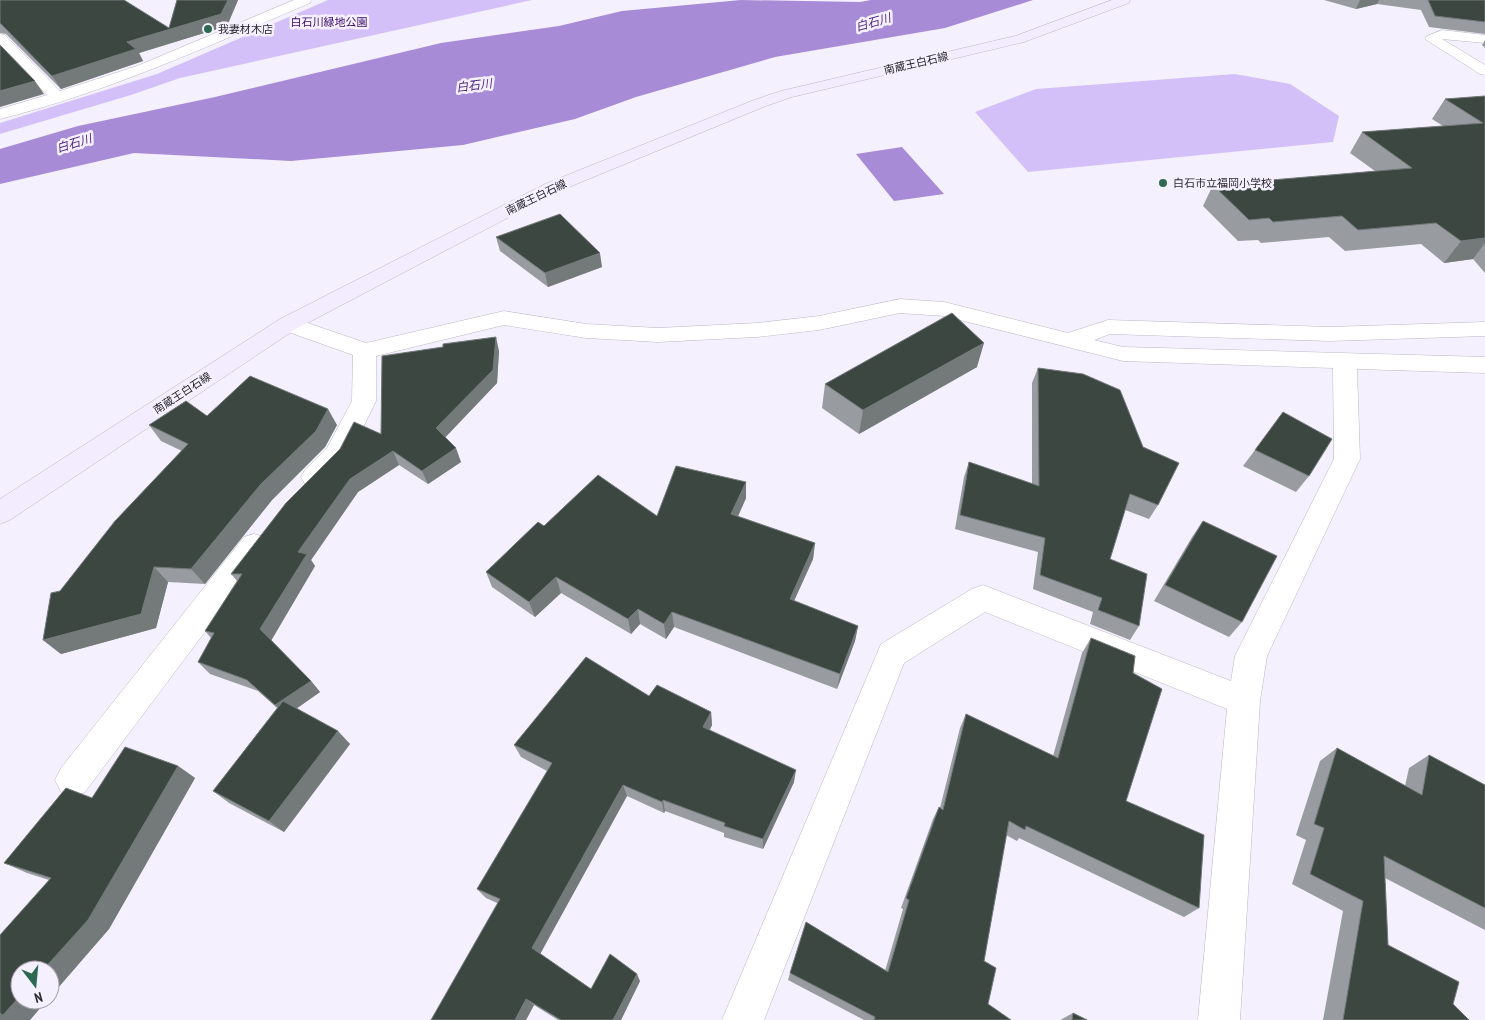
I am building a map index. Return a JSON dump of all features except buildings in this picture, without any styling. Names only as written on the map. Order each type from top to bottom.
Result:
[{"type":"main road","name":"南蔵王白石線","points":[[0,513],[288,324],[551,188],[760,103],[818,85],[1019,39],[1124,0]]},
{"type":"street","points":[[0,114],[94,86],[168,59],[305,0]]},
{"type":"street","points":[[1485,39],[1442,34],[1432,39],[1485,71]]},
{"type":"street","points":[[0,38],[57,97]]},
{"type":"street","points":[[288,324],[364,351],[504,318],[586,331],[658,335],[775,328],[819,323],[900,306],[944,309],[1123,354],[1485,365]]},
{"type":"street","points":[[1071,340],[1108,327],[1330,334],[1485,329]]},
{"type":"street","points":[[296,494],[337,454],[364,401],[364,351]]},
{"type":"street","points":[[1219,1020],[1244,701],[1251,656],[1347,459],[1345,360]]},
{"type":"street","points":[[72,780],[271,524]]},
{"type":"street","points":[[743,1020],[892,654],[983,598],[1244,701]]},
{"type":"green space","name":"白石川緑地公園","points":[[328,0],[532,0],[180,78],[131,95],[0,134],[0,123],[157,74]]},
{"type":"green space","points":[[1235,74],[1290,84],[1339,116],[1333,142],[1028,172],[975,112],[1036,89]]},
{"type":"water","name":"白石川","points":[[741,0],[860,2],[871,0],[1033,0],[945,28],[775,57],[636,97],[575,119],[463,145],[291,161],[134,153],[0,184],[0,149],[78,126],[215,97],[441,43],[559,26],[622,11]]},
{"type":"water","points":[[902,147],[944,194],[894,201],[856,154]]},
{"type":"place","name":"我妻材木店","points":[[208,29]]},
{"type":"place","name":"白石市立福岡小学校","points":[[1163,183]]}]
